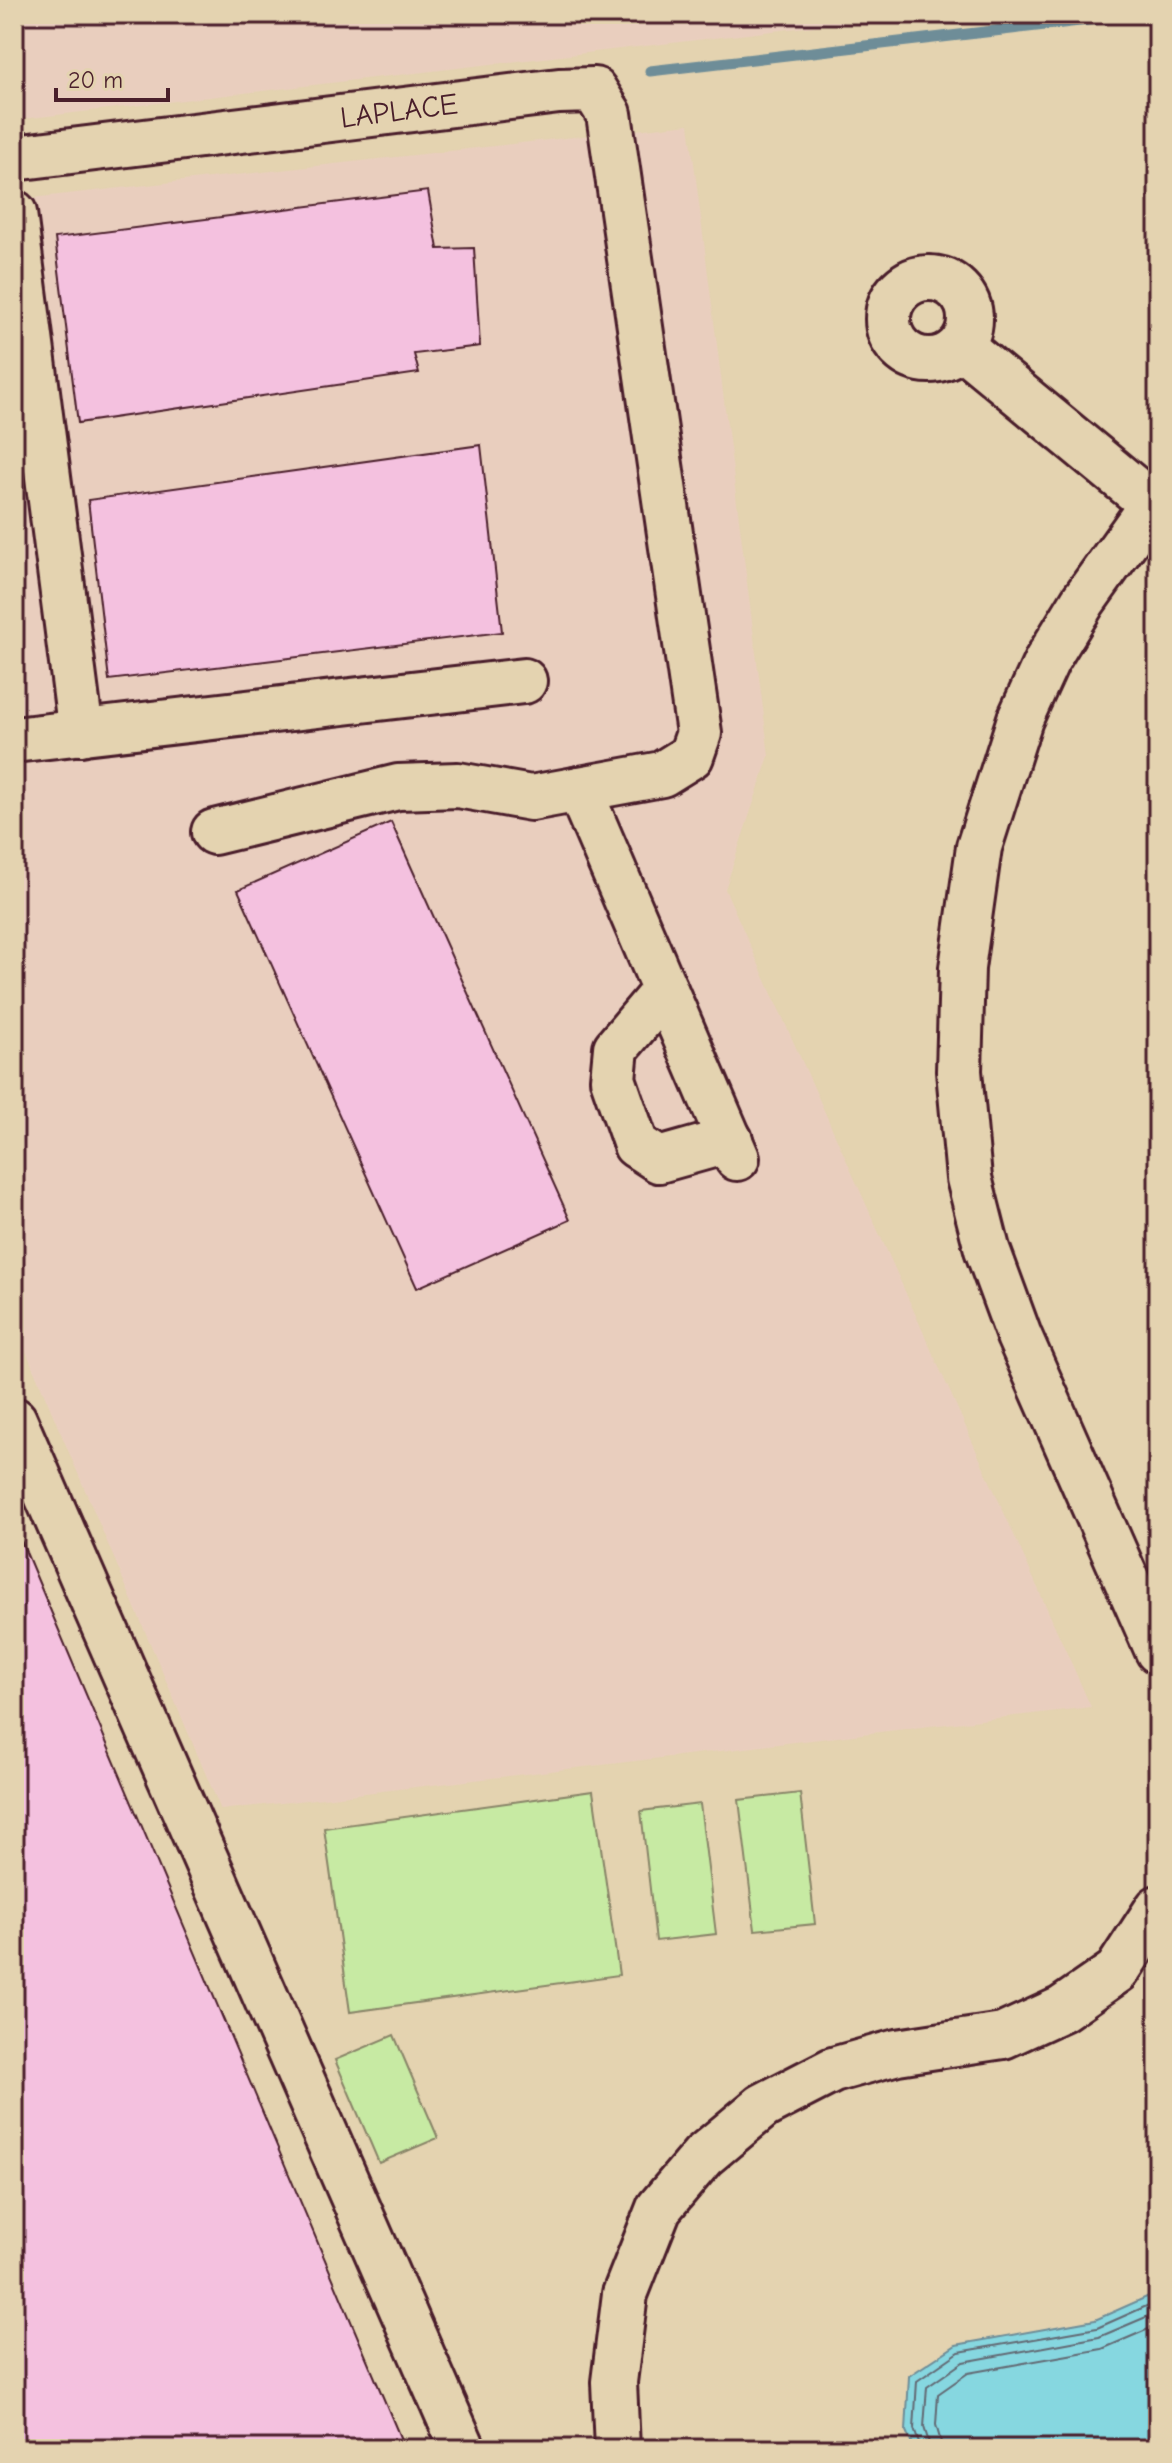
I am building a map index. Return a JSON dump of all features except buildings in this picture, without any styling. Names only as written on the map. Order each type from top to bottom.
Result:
[{"type":"street","name":"LAPLACE","points":[[14,158],[544,93],[594,90],[609,114],[699,733],[691,756],[662,774],[579,789]]},
{"type":"street","points":[[14,213],[25,380],[81,733]]},
{"type":"street","points":[[961,346],[1155,499],[1083,601],[1047,660],[1020,719],[979,847],[962,968],[959,1071],[969,1178],[987,1249],[1019,1336],[1158,1651]]},
{"type":"street","points":[[14,740],[524,681]]},
{"type":"street","points":[[214,832],[398,787],[458,785],[531,798],[579,789],[665,990],[733,1149],[659,1160],[636,1145],[613,1079],[616,1048],[665,990]]},
{"type":"street","points":[[14,1420],[463,2449]]},
{"type":"street","points":[[617,2449],[614,2382],[625,2294],[659,2208],[703,2156],[763,2106],[833,2070],[897,2052],[1003,2036],[1062,2009],[1117,1971],[1158,1908]]},
{"type":"shaded area","points":[[14,14],[918,14],[14,120]]},
{"type":"shaded area","points":[[689,124],[769,756],[725,889],[1091,1707],[221,1810],[14,1323],[14,200]]},
{"type":"green space","points":[[593,1791],[619,1975],[350,2012],[324,1828]]},
{"type":"green space","points":[[800,1793],[815,1924],[755,1930],[739,1800]]},
{"type":"green space","points":[[700,1804],[716,1934],[656,1941],[641,1811]]},
{"type":"green space","points":[[394,2035],[438,2138],[379,2163],[335,2060]]},
{"type":"water","points":[[1158,2292],[1158,2449],[914,2449],[906,2431],[909,2376],[956,2345],[1095,2320]]},
{"type":"waterway","points":[[650,71],[1140,14]]}]
